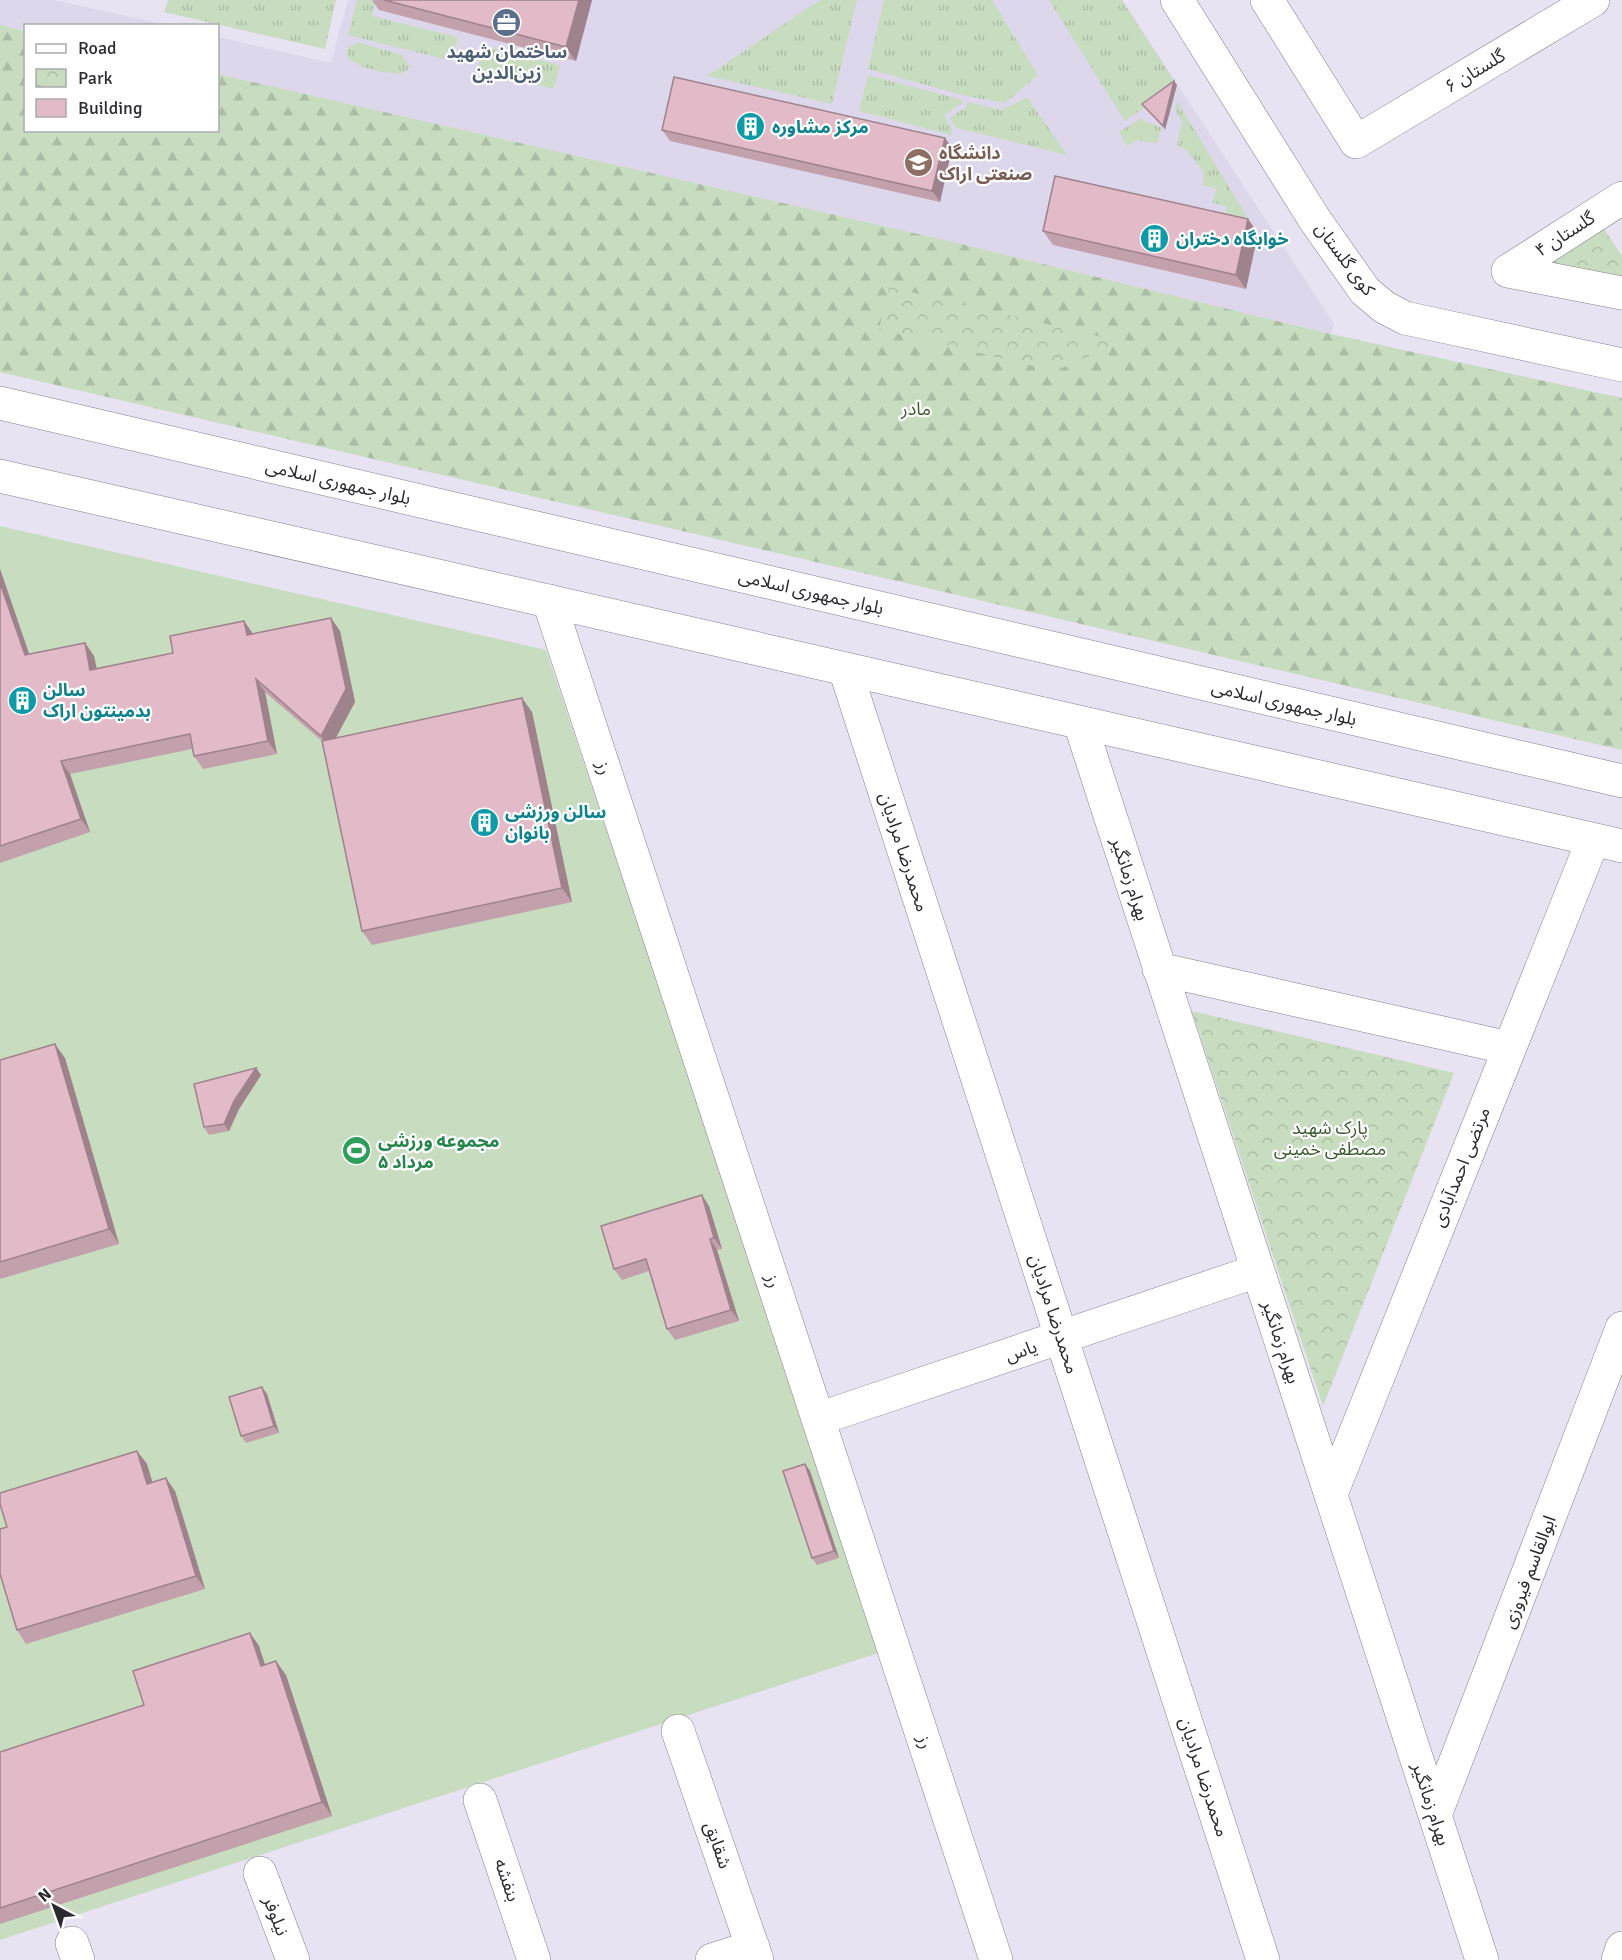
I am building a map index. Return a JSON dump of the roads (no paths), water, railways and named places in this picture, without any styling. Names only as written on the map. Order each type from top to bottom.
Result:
[{"type":"street","name":"کوی گلستان","points":[[1177,0],[1315,220],[1365,291],[1384,307],[1405,318],[1622,365]]},
{"type":"street","name":"گلستان ۶","points":[[1267,0],[1356,142],[1593,0]]},
{"type":"street","name":"گلستان ۴","points":[[1622,198],[1508,271],[1622,293]]},
{"type":"street","name":"بلوار جمهوری اسلامی","points":[[0,403],[1622,781]]},
{"type":"street","points":[[0,476],[1607,843]]},
{"type":"street","name":"رز","points":[[549,602],[996,1960]]},
{"type":"street","name":"محمدرضا مرادیان","points":[[845,669],[1263,1960]]},
{"type":"street","name":"بهرام زمانگیر","points":[[1080,723],[1482,1960]]},
{"type":"street","name":"مرتضی احمدآبادی","points":[[1330,1494],[1509,1048],[1607,843]]},
{"type":"street","points":[[1159,969],[1509,1048]]},
{"type":"street","name":"یاس","points":[[818,1419],[1257,1271]]},
{"type":"street","name":"ابوالقاسم فیروزی","points":[[1435,1815],[1611,1389],[1622,1328]]},
{"type":"street","name":"شقایق","points":[[678,1731],[755,1954]]},
{"type":"street","name":"بنفشه","points":[[480,1800],[534,1960]]},
{"type":"street","name":"نیلوفر","points":[[260,1873],[293,1960]]},
{"type":"street","points":[[1618,1960],[1622,1948]]},
{"type":"street","points":[[711,1960],[755,1954]]},
{"type":"place","name":"ساختمان شهید زین‌الدین","points":[[507,23]]},
{"type":"place","name":"مرکز مشاوره","points":[[751,127]]},
{"type":"place","name":"دانشگاه صنعتی اراک","points":[[918,163]]},
{"type":"place","name":"خوابگاه دختران","points":[[1155,239]]},
{"type":"place","name":"سالن بدمینتون اراک","points":[[22,700]]},
{"type":"place","name":"سالن ورزشی بانوان","points":[[484,822]]},
{"type":"place","name":"مجموعه ورزشی ۵ مرداد","points":[[357,1151]]},
{"type":"park label","name":"مادر","points":[[916,409]]},
{"type":"park label","name":"پارک شهید مصطفی خمینی","points":[[1330,1138]]}]
